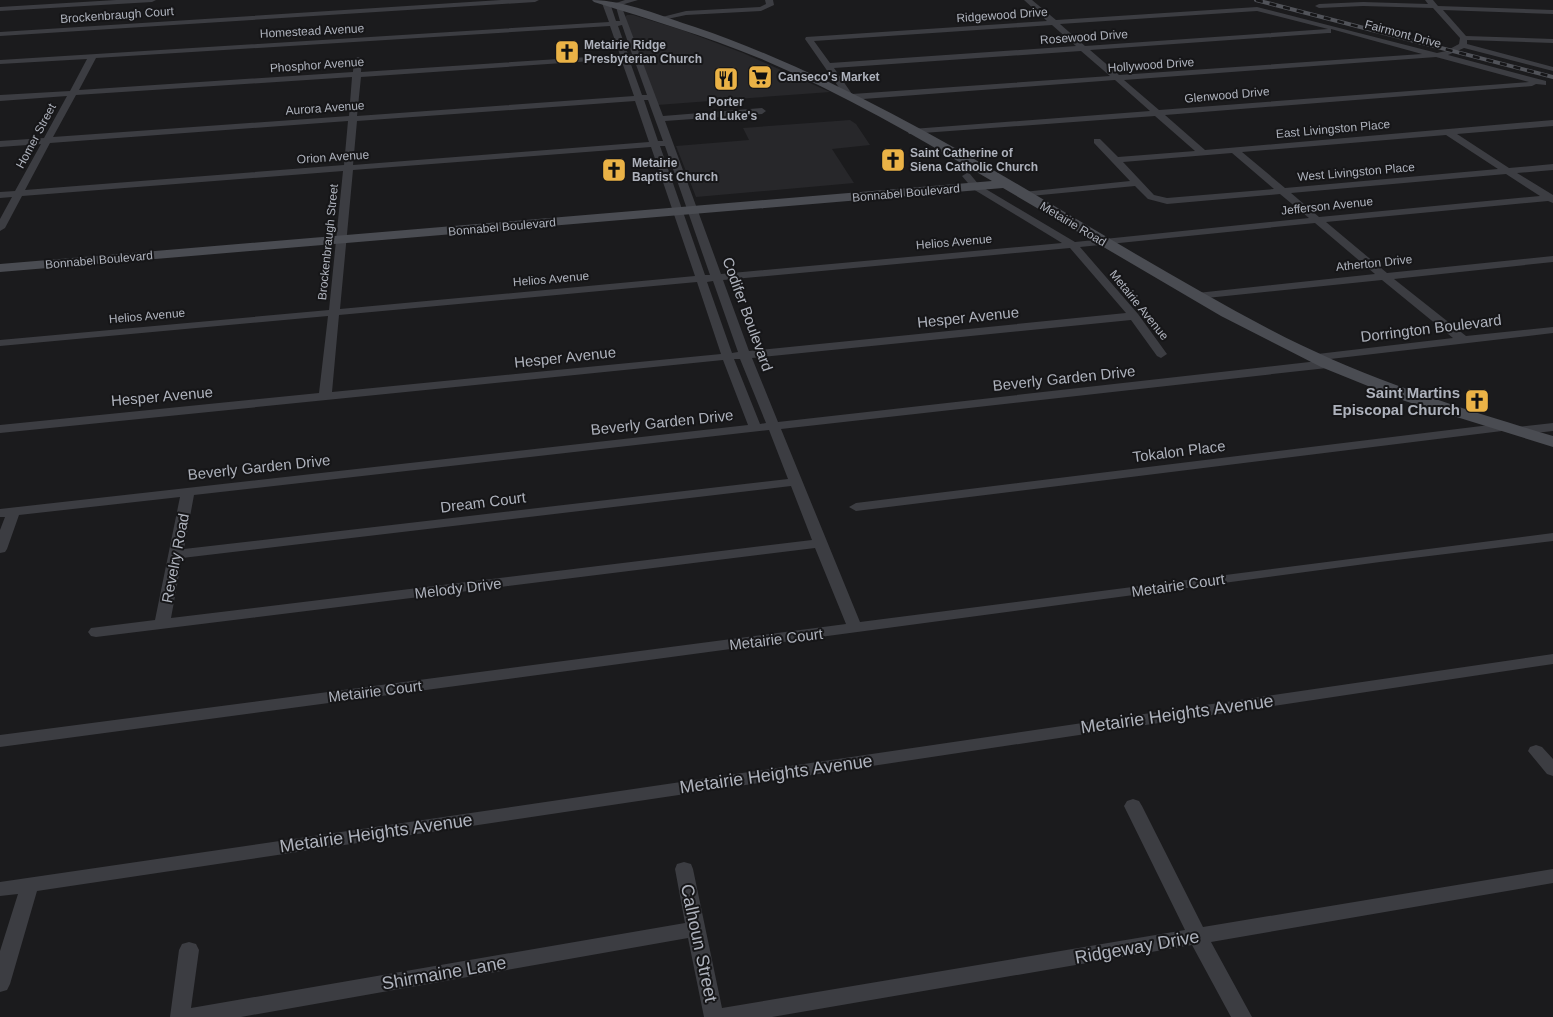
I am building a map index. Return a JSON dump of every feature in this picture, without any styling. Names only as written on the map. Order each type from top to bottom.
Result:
[{"type":"main road","name":"Metairie Road","points":[[609,4],[754,52],[850,97],[1005,184],[1197,296],[1320,361],[1371,384],[1553,442]]},
{"type":"main road","name":"Bonnabel Boulevard","points":[[691,205],[987,174]]},
{"type":"main road","name":"Bonnabel Boulevard","points":[[0,268],[342,234],[676,206],[1005,184]]},
{"type":"main road","name":"Bonnabel Boulevard","points":[[0,257],[342,234]]},
{"type":"street","points":[[0,9],[152,0]]},
{"type":"street","points":[[360,11],[361,0]]},
{"type":"street","name":"Brockenbraugh Court","points":[[0,34],[535,0]]},
{"type":"street","points":[[634,0],[609,4],[613,24],[728,358],[755,428]]},
{"type":"street","points":[[658,19],[676,14],[761,8],[770,5],[769,0]]},
{"type":"street","points":[[1028,0],[1202,152]]},
{"type":"street","points":[[1531,0],[1553,22]]},
{"type":"street","points":[[114,11],[118,2]]},
{"type":"street","name":"Codifer Boulevard","points":[[609,4],[625,23],[745,356],[855,628]]},
{"type":"street","points":[[1319,6],[1363,4],[1434,5],[1553,12]]},
{"type":"street","points":[[1434,5],[1463,42],[1553,68]]},
{"type":"street","name":"Ridgewood Drive","points":[[828,66],[809,38],[1256,9]]},
{"type":"street","name":"Fairmont Drive","points":[[1256,9],[1543,83]]},
{"type":"street","points":[[106,28],[110,19]]},
{"type":"street","name":"Homestead Avenue","points":[[0,62],[625,23]]},
{"type":"street","name":"Rosewood Drive","points":[[828,66],[1342,30]]},
{"type":"street","points":[[1463,42],[1553,41]]},
{"type":"street","name":"Hollywood Drive","points":[[850,97],[1118,79],[1436,54],[1454,49],[1463,42]]},
{"type":"street","name":"Homer Street","points":[[0,228],[93,56]]},
{"type":"street","name":"Phosphor Avenue","points":[[0,98],[636,56]]},
{"type":"street","name":"Brockenbraugh Street","points":[[325,397],[358,59]]},
{"type":"street","points":[[828,66],[850,97]]},
{"type":"street","name":"Glenwood Drive","points":[[912,132],[1543,83]]},
{"type":"street","name":"Aurora Avenue","points":[[0,144],[651,97]]},
{"type":"street","points":[[660,119],[762,111]]},
{"type":"street","name":"East Livingston Place","points":[[1115,160],[1553,123]]},
{"type":"street","points":[[1448,132],[1552,199]]},
{"type":"street","points":[[1098,141],[1137,183]]},
{"type":"street","name":"Orion Avenue","points":[[0,195],[669,143]]},
{"type":"street","points":[[1234,150],[1316,220],[1462,339]]},
{"type":"street","name":"West Livingston Place","points":[[1137,183],[1151,197],[1160,201],[1174,202],[1553,167]]},
{"type":"street","name":"Metairie Avenue","points":[[967,176],[976,187],[1073,245],[1134,316],[1161,354]]},
{"type":"street","points":[[1023,195],[1137,183]]},
{"type":"street","name":"Jefferson Avenue","points":[[1104,242],[1316,220],[1552,199]]},
{"type":"street","name":"Helios Avenue","points":[[0,343],[1104,242]]},
{"type":"street","name":"Atherton Drive","points":[[1197,296],[1553,259]]},
{"type":"street","name":"Hesper Avenue","points":[[0,429],[728,358],[1134,316]]},
{"type":"street","name":"Dorrington Boulevard","points":[[1320,361],[1462,339],[1553,330]]},
{"type":"street","name":"Beverly Garden Drive","points":[[7,512],[774,426],[1320,361]]},
{"type":"street","name":"Tokalon Place","points":[[856,507],[1511,429],[1553,427]]},
{"type":"street","name":"Dream Court","points":[[176,554],[795,482]]},
{"type":"street","name":"Revelry Road","points":[[162,624],[188,492]]},
{"type":"street","points":[[0,549],[7,512]]},
{"type":"street","name":"Metairie Court","points":[[0,741],[1361,560],[1553,537]]},
{"type":"street","name":"Melody Drive","points":[[96,632],[820,543]]},
{"type":"street","name":"Metairie Heights Avenue","points":[[0,889],[1553,659]]},
{"type":"street","points":[[1536,752],[1553,770]]},
{"type":"street","points":[[1133,806],[1198,937],[1242,1017]]},
{"type":"street","name":"Calhoun Street","points":[[684,869],[714,1017]]},
{"type":"street","name":"Ridgeway Drive","points":[[720,1017],[1553,876]]},
{"type":"street","points":[[0,984],[30,884]]},
{"type":"street","name":"Shirmaine Lane","points":[[191,1017],[696,929]]},
{"type":"street","points":[[180,1017],[188,950]]},
{"type":"shaded area","points":[[633,15],[682,30],[743,53],[830,92],[657,105],[625,17]]},
{"type":"shaded area","points":[[850,120],[856,124],[870,145],[832,149],[854,183],[696,197],[676,146],[749,140],[743,128]]},
{"type":"railway","points":[[1256,0],[1553,77]]},
{"type":"place","name":"Metairie Ridge Presbyterian Church","points":[[567,52]]},
{"type":"place","name":"Canseco's Market","points":[[760,77]]},
{"type":"place","name":"Porter and Luke's","points":[[726,79]]},
{"type":"place","name":"Saint Catherine of Siena Catholic Church","points":[[893,160]]},
{"type":"place","name":"Metairie Baptist Church","points":[[614,170]]},
{"type":"place","name":"Saint Martins Episcopal Church","points":[[1477,401]]}]
